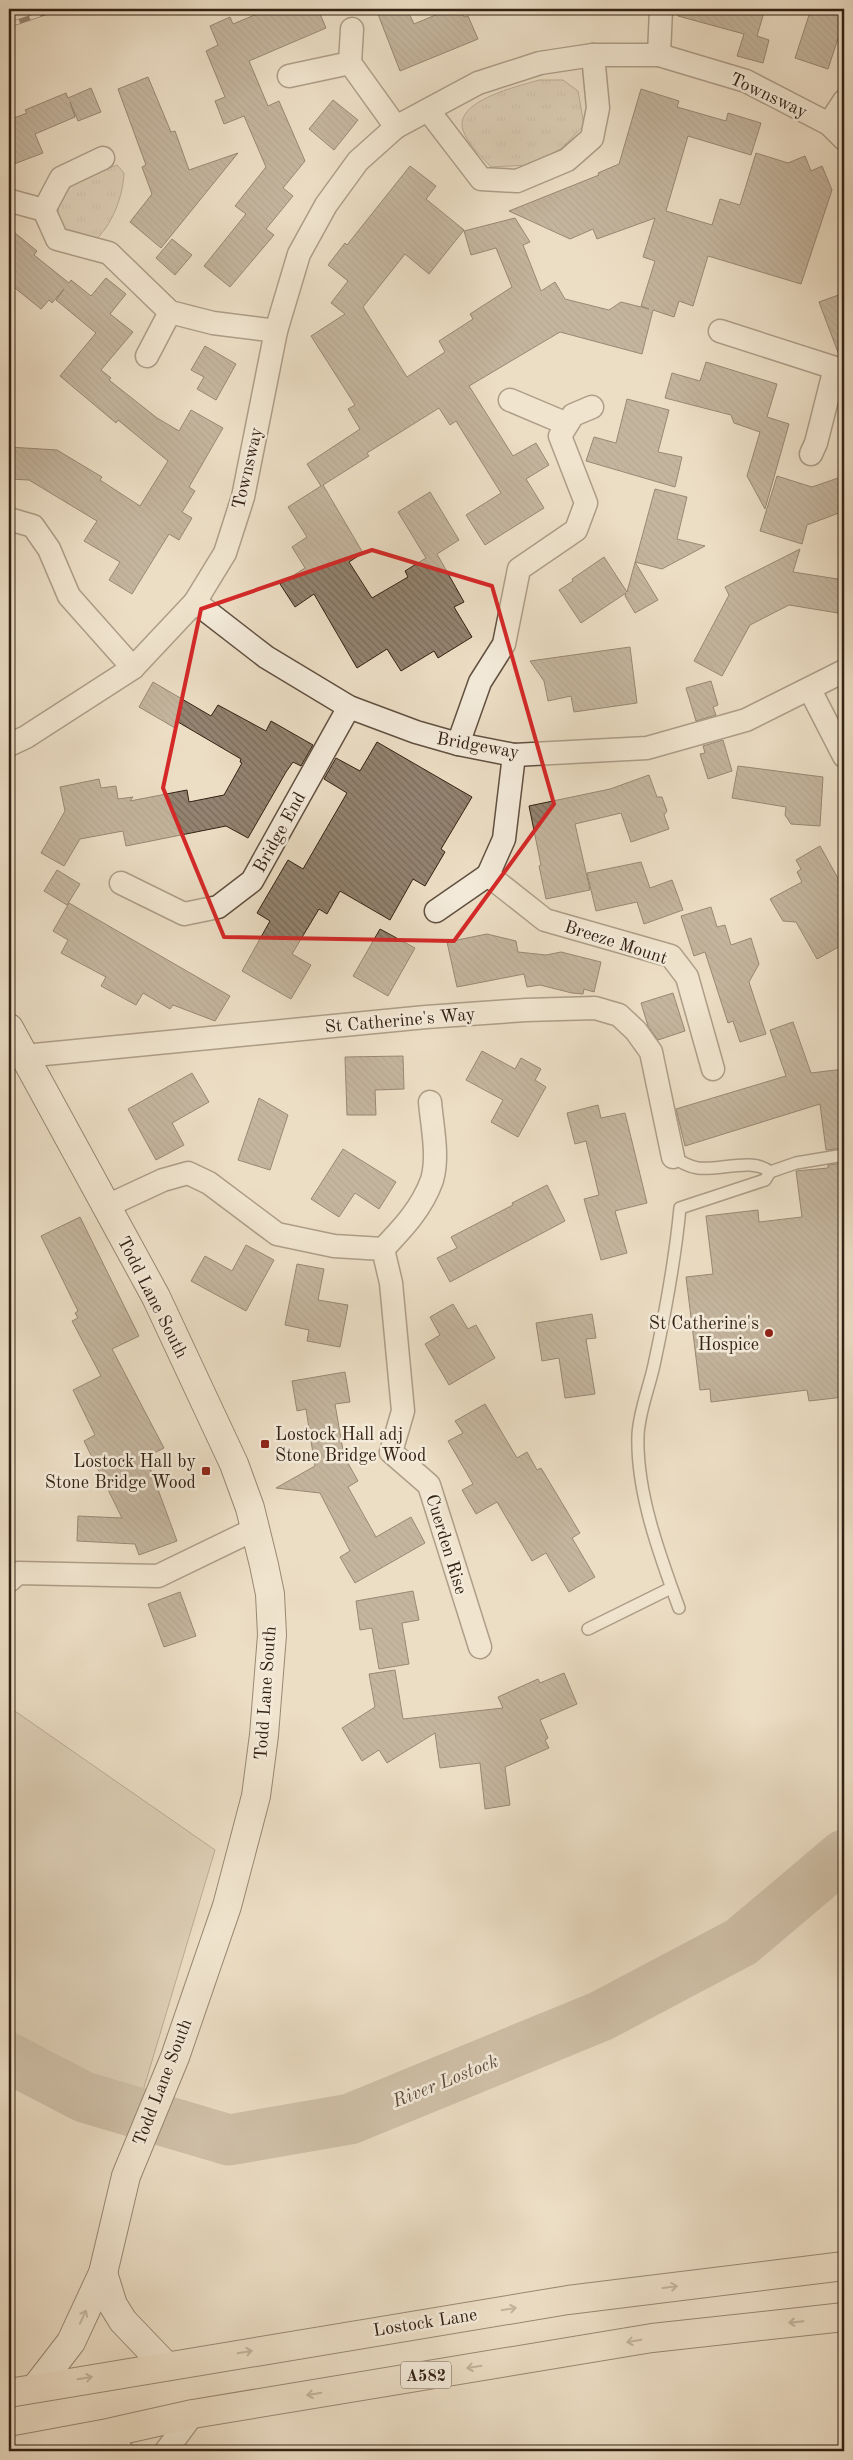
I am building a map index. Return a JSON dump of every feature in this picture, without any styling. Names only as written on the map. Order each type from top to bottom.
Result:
[{"type":"highway","name":"Lostock Lane","points":[[9,2392],[601,2295],[844,2266]]},
{"type":"highway","name":"A582","points":[[11,2451],[115,2442],[193,2414],[652,2338],[844,2317]]},
{"type":"street","points":[[659,55],[661,9]]},
{"type":"street","points":[[352,28],[350,63],[396,127]]},
{"type":"street","points":[[428,110],[480,179],[516,181],[567,160],[592,138],[598,108],[593,55]]},
{"type":"street","name":"Townsway","points":[[9,745],[26,737],[133,668],[195,602],[225,552],[243,497],[276,331],[299,254],[326,206],[358,161],[396,127],[478,83],[540,63],[593,55],[659,55],[746,81],[837,131]]},
{"type":"street","points":[[289,76],[350,63]]},
{"type":"street","points":[[837,131],[844,101]]},
{"type":"street","points":[[44,210],[61,178],[104,158]]},
{"type":"street","points":[[12,201],[44,210]]},
{"type":"street","points":[[44,210],[57,239],[109,253],[170,312],[213,323],[276,331]]},
{"type":"street","points":[[147,356],[170,312]]},
{"type":"street","points":[[720,331],[840,368],[811,454]]},
{"type":"street","points":[[510,400],[567,424]]},
{"type":"street","points":[[458,744],[480,682],[504,644],[519,569],[576,530],[586,503],[560,436],[573,415],[592,407]]},
{"type":"street","points":[[9,519],[32,526],[49,549],[69,596],[133,668]]},
{"type":"street","name":"Bridgeway","points":[[195,602],[266,657],[349,707],[416,732],[458,744],[514,755],[646,748],[746,720],[810,690],[844,671]]},
{"type":"street","points":[[810,690],[844,756]]},
{"type":"street","name":"Bridge End","points":[[121,884],[184,914],[218,907],[252,881],[349,707]]},
{"type":"street","points":[[436,911],[488,874],[504,839],[514,755]]},
{"type":"street","name":"Breeze Mount","points":[[488,874],[545,920],[671,956],[687,977],[713,1069]]},
{"type":"street","name":"St Catherine's Way","points":[[24,1056],[426,1017],[526,1010],[595,1008],[619,1015],[636,1031],[651,1052],[673,1157]]},
{"type":"street","name":"Todd Lane South","points":[[9,1028],[156,1297],[234,1464],[255,1529],[270,1594],[272,1635],[264,1735],[256,1796],[227,1906],[165,2081],[126,2176],[103,2273],[71,2342],[37,2386]]},
{"type":"street","points":[[107,1206],[163,1180],[188,1173],[210,1183],[278,1234],[334,1246],[383,1249],[411,1219],[432,1179],[435,1148],[430,1102]]},
{"type":"street","name":"Cuerden Rise","points":[[383,1249],[391,1283],[403,1411],[391,1452],[429,1485],[480,1647]]},
{"type":"street","points":[[9,1581],[18,1573],[158,1576],[255,1529]]},
{"type":"street","points":[[103,2273],[113,2306],[122,2321],[165,2365]]},
{"type":"street","points":[[166,2451],[193,2414]]},
{"type":"lane","points":[[679,1608],[655,1542],[640,1474],[638,1434],[654,1366],[678,1232],[680,1208],[765,1180],[770,1172],[796,1163],[844,1156]]},
{"type":"lane","points":[[673,1157],[688,1166],[699,1168],[756,1166],[764,1167],[770,1172]]},
{"type":"lane","points":[[588,1629],[672,1588]]},
{"type":"highlighted area","points":[[372,550],[492,586],[554,804],[454,941],[224,937],[163,788],[201,609]]},
{"type":"green space","points":[[539,80],[563,80],[578,91],[584,125],[562,148],[530,165],[491,167],[468,141],[463,130],[463,120],[468,111],[477,103],[490,96]]},
{"type":"green space","points":[[117,165],[124,173],[123,182],[119,201],[106,228],[93,242],[82,240],[66,232],[61,226],[58,210],[62,190],[83,178]]},
{"type":"green space","points":[[9,1707],[215,1850],[140,2101],[38,2063],[9,2047]]},
{"type":"building","points":[[269,9],[318,9],[326,28],[249,61],[268,106],[279,101],[305,161],[283,188],[293,196],[266,229],[274,235],[230,287],[204,266],[246,214],[235,206],[266,167],[244,116],[224,124],[215,101],[225,97],[206,51],[218,45],[210,26],[230,17],[233,24]]},
{"type":"building","points":[[376,9],[407,9],[414,24],[450,9],[460,9],[464,17],[468,16],[478,39],[400,71]]},
{"type":"building","points":[[679,9],[765,9],[757,36],[769,40],[763,63],[737,56],[744,34],[678,16]]},
{"type":"building","points":[[811,9],[844,9],[844,20],[828,69],[795,58]]},
{"type":"building","points":[[148,77],[171,132],[175,131],[189,170],[238,153],[161,248],[130,222],[152,194],[142,167],[146,165],[118,89]]},
{"type":"building","points":[[91,88],[101,112],[78,121],[70,102],[75,117],[35,134],[43,153],[9,166],[9,120],[27,113],[25,110],[66,93],[68,98]]},
{"type":"building","points":[[641,89],[679,101],[677,107],[726,121],[728,113],[761,123],[751,155],[688,136],[666,211],[712,225],[720,199],[740,205],[756,153],[788,163],[805,156],[811,171],[822,166],[832,190],[801,284],[708,256],[693,306],[679,301],[674,317],[653,310],[642,354],[560,332],[469,386],[513,456],[536,443],[549,465],[526,479],[544,508],[485,545],[466,515],[501,493],[456,421],[450,425],[439,408],[367,453],[369,456],[323,485],[363,553],[349,562],[372,598],[408,577],[405,571],[426,558],[398,512],[430,492],[459,540],[437,554],[464,602],[454,607],[472,637],[438,658],[434,651],[401,671],[387,649],[357,668],[314,594],[295,607],[280,584],[305,568],[292,547],[307,537],[288,507],[321,486],[307,464],[360,429],[348,409],[355,405],[311,336],[345,314],[331,303],[348,281],[328,265],[345,243],[347,245],[410,166],[436,186],[426,199],[464,230],[429,274],[405,254],[363,307],[407,377],[445,352],[439,341],[473,319],[470,314],[512,287],[496,248],[471,255],[464,231],[515,218],[530,242],[523,245],[541,291],[555,282],[565,299],[609,310],[621,302],[649,309],[641,306],[655,261],[643,257],[655,218],[597,239],[593,229],[570,239],[509,211],[599,175],[598,173],[619,164]]},
{"type":"building","points":[[333,100],[358,120],[334,150],[309,129]]},
{"type":"building","points":[[9,228],[37,251],[34,255],[69,283],[71,280],[91,296],[106,278],[126,294],[110,314],[133,332],[101,370],[111,378],[109,380],[157,418],[179,431],[191,410],[223,428],[189,487],[195,491],[182,512],[192,518],[179,540],[169,534],[132,594],[109,580],[120,562],[84,541],[97,521],[29,480],[9,479],[9,447],[57,450],[102,477],[100,480],[140,506],[168,461],[118,420],[116,423],[60,376],[96,333],[56,300],[64,289],[52,303],[49,300],[41,309],[9,285]]},
{"type":"building","points":[[172,239],[192,255],[175,275],[156,258]]},
{"type":"building","points":[[844,293],[844,355],[839,355],[819,302]]},
{"type":"building","points":[[205,346],[236,364],[216,400],[197,389],[204,377],[191,370]]},
{"type":"building","points":[[706,362],[777,384],[767,417],[789,424],[765,509],[747,476],[760,432],[734,423],[731,415],[665,398],[672,373],[700,381]]},
{"type":"building","points":[[627,399],[669,410],[658,452],[682,457],[675,487],[586,461],[594,437],[616,443]]},
{"type":"building","points":[[777,476],[812,487],[844,476],[844,511],[807,525],[802,544],[760,531]]},
{"type":"building","points":[[655,489],[687,497],[677,539],[705,546],[662,569],[635,562]]},
{"type":"building","points":[[800,549],[793,572],[844,580],[844,614],[789,605],[750,625],[722,676],[694,661],[729,595],[725,587]]},
{"type":"building","points":[[604,557],[627,592],[635,562],[658,600],[635,613],[625,596],[626,593],[581,623],[559,590]]},
{"type":"building","points":[[630,647],[637,703],[574,712],[571,696],[548,701],[544,681],[530,661]]},
{"type":"building","points":[[711,681],[718,705],[713,707],[716,715],[696,721],[686,688]]},
{"type":"building","points":[[153,682],[211,716],[218,705],[266,731],[271,721],[313,745],[301,766],[293,762],[286,772],[248,838],[226,826],[126,846],[123,831],[80,839],[64,866],[41,853],[65,811],[60,787],[99,779],[101,788],[116,786],[118,799],[133,797],[130,801],[187,790],[189,802],[224,795],[242,763],[240,762],[241,759],[178,722],[175,728],[139,707]]},
{"type":"building","points":[[723,740],[732,771],[708,779],[700,754],[705,753],[703,746]]},
{"type":"building","points":[[377,742],[472,797],[441,849],[445,852],[425,886],[413,879],[390,920],[340,891],[327,914],[319,909],[292,954],[311,965],[291,999],[242,971],[270,921],[257,913],[288,860],[303,869],[347,793],[324,779],[336,758],[360,771]]},
{"type":"building","points":[[738,766],[823,777],[820,826],[791,824],[785,815],[786,807],[732,798]]},
{"type":"building","points":[[649,775],[657,797],[662,797],[667,811],[664,815],[669,829],[631,842],[621,813],[575,824],[590,890],[546,899],[529,806],[610,789]]},
{"type":"building","points":[[820,846],[844,889],[844,944],[817,959],[796,922],[783,921],[770,899],[802,882],[797,872],[801,869],[796,860]]},
{"type":"building","points":[[641,862],[650,888],[672,880],[683,910],[644,924],[637,902],[596,911],[587,873]]},
{"type":"building","points":[[57,870],[80,884],[67,905],[44,891]]},
{"type":"building","points":[[69,903],[230,996],[215,1021],[173,1005],[170,1009],[143,993],[136,1005],[101,986],[106,977],[61,953],[68,940],[53,931]]},
{"type":"building","points":[[711,907],[717,927],[725,925],[731,945],[751,938],[759,964],[749,982],[766,1034],[740,1042],[733,1021],[728,1023],[705,952],[694,956],[681,916]]},
{"type":"building","points":[[380,929],[415,948],[388,996],[353,976]]},
{"type":"building","points":[[487,934],[516,941],[518,952],[546,955],[561,952],[601,962],[594,992],[584,989],[583,994],[572,993],[540,985],[527,987],[524,974],[457,987],[447,942]]},
{"type":"building","points":[[673,993],[685,1031],[658,1040],[648,1026],[641,1003]]},
{"type":"building","points":[[793,1022],[811,1073],[844,1069],[844,1148],[826,1150],[820,1104],[685,1146],[676,1109],[786,1076],[770,1030]]},
{"type":"building","points":[[482,1051],[515,1069],[521,1058],[541,1069],[535,1080],[546,1087],[518,1137],[491,1122],[503,1100],[466,1080]]},
{"type":"building","points":[[403,1056],[404,1089],[375,1090],[376,1115],[347,1115],[345,1057]]},
{"type":"building","points":[[192,1073],[209,1102],[172,1123],[184,1145],[156,1160],[128,1109]]},
{"type":"building","points":[[259,1098],[288,1115],[270,1170],[238,1160]]},
{"type":"building","points":[[598,1105],[601,1118],[625,1113],[647,1203],[615,1211],[627,1253],[601,1260],[584,1199],[599,1195],[586,1141],[575,1144],[567,1113]]},
{"type":"building","points":[[343,1149],[396,1182],[379,1209],[355,1193],[339,1217],[311,1199]]},
{"type":"building","name":"St Catherine's Hospice","points":[[844,1163],[844,1397],[809,1401],[807,1390],[711,1402],[710,1389],[700,1390],[686,1277],[713,1274],[706,1216],[758,1210],[759,1222],[802,1217],[796,1171],[828,1168],[828,1165]]},
{"type":"building","points":[[547,1185],[565,1221],[450,1282],[437,1258],[457,1248],[451,1237]]},
{"type":"building","points":[[80,1217],[139,1336],[112,1349],[164,1448],[146,1457],[177,1541],[139,1555],[135,1544],[77,1541],[78,1516],[122,1518],[84,1441],[95,1435],[73,1390],[101,1376],[72,1321],[78,1318],[75,1313],[78,1311],[41,1236]]},
{"type":"building","points":[[246,1245],[274,1260],[246,1311],[191,1281],[205,1256],[232,1271]]},
{"type":"building","points":[[297,1264],[324,1269],[318,1300],[348,1305],[340,1347],[307,1341],[309,1330],[285,1325]]},
{"type":"building","points":[[453,1304],[468,1329],[476,1325],[495,1358],[449,1385],[425,1344],[440,1335],[430,1317]]},
{"type":"building","points":[[592,1314],[596,1338],[586,1339],[595,1394],[565,1398],[559,1358],[542,1361],[536,1323]]},
{"type":"building","points":[[345,1372],[350,1402],[335,1404],[344,1456],[358,1481],[348,1487],[376,1537],[411,1517],[425,1543],[355,1583],[340,1557],[350,1551],[320,1493],[276,1488],[315,1466],[306,1409],[297,1411],[292,1381]]},
{"type":"building","points":[[485,1404],[517,1458],[527,1452],[537,1470],[541,1468],[580,1533],[572,1538],[595,1577],[569,1592],[546,1553],[532,1561],[497,1502],[476,1514],[462,1490],[473,1484],[448,1441],[463,1433],[455,1421]]},
{"type":"building","points":[[413,1591],[419,1620],[402,1623],[409,1664],[379,1669],[372,1628],[360,1630],[356,1601]]},
{"type":"building","points":[[180,1592],[196,1636],[164,1647],[148,1604]]},
{"type":"building","points":[[395,1670],[403,1719],[503,1708],[498,1697],[538,1679],[540,1683],[564,1673],[577,1704],[540,1720],[548,1738],[545,1740],[549,1748],[505,1767],[510,1805],[485,1809],[480,1763],[440,1768],[435,1733],[387,1763],[379,1750],[362,1761],[342,1728],[375,1707],[369,1674]]},
{"type":"waterway","name":"River Lostock","points":[[9,2058],[84,2097],[229,2140],[350,2119],[601,2016],[741,1942],[844,1855]]},
{"type":"railway","points":[[9,10],[13,9]]},
{"type":"railway","points":[[9,25],[56,9]]},
{"type":"place","name":"St Catherine's Hospice","points":[[769,1333]]},
{"type":"place","name":"Lostock Hall adj Stone Bridge Wood","points":[[265,1444]]},
{"type":"place","name":"Lostock Hall by Stone Bridge Wood","points":[[206,1471]]}]
